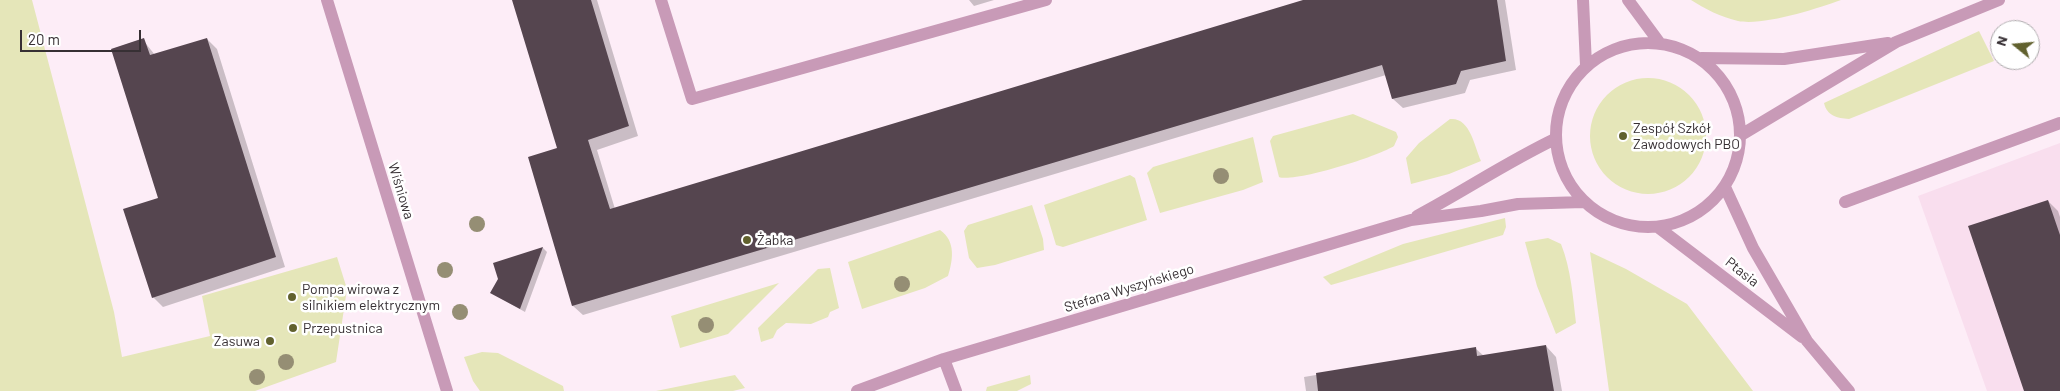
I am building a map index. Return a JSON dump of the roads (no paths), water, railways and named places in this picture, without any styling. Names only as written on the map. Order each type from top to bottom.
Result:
[{"type":"street","name":"Wiśniowa","points":[[327,0],[447,391]]},
{"type":"street","points":[[661,0],[692,99],[1046,0]]},
{"type":"street","points":[[1582,0],[1586,65]]},
{"type":"street","points":[[1628,0],[1659,42]]},
{"type":"street","points":[[1741,135],[1896,42],[1999,0]]},
{"type":"street","points":[[1701,58],[1722,79],[1737,107],[1741,135],[1725,188],[1698,214],[1659,228],[1620,224],[1583,202],[1564,175],[1555,139],[1561,102],[1586,65],[1617,47],[1659,42],[1701,58],[1784,59],[1896,42]]},
{"type":"street","points":[[1845,202],[2060,123]]},
{"type":"street","name":"Stefana Wyszyńskiego","points":[[1410,220],[1476,184],[1503,165],[1555,139]]},
{"type":"street","name":"Ptasia","points":[[1725,188],[1753,248],[1807,341],[1849,391]]},
{"type":"street","name":"Stefana Wyszyńskiego","points":[[857,391],[944,359],[1410,220],[1518,204],[1583,202]]},
{"type":"street","name":"Ptasia","points":[[1659,228],[1807,341]]},
{"type":"street","points":[[944,359],[956,391]]},
{"type":"place","name":"Zespół Szkół Zawodowych PBO","points":[[1623,136]]},
{"type":"place","name":"Żabka","points":[[747,240]]},
{"type":"place","name":"Pompa wirowa z silnikiem elektrycznym","points":[[292,297]]},
{"type":"place","name":"Przepustnica","points":[[293,328]]},
{"type":"place","name":"Zasuwa","points":[[270,341]]}]
